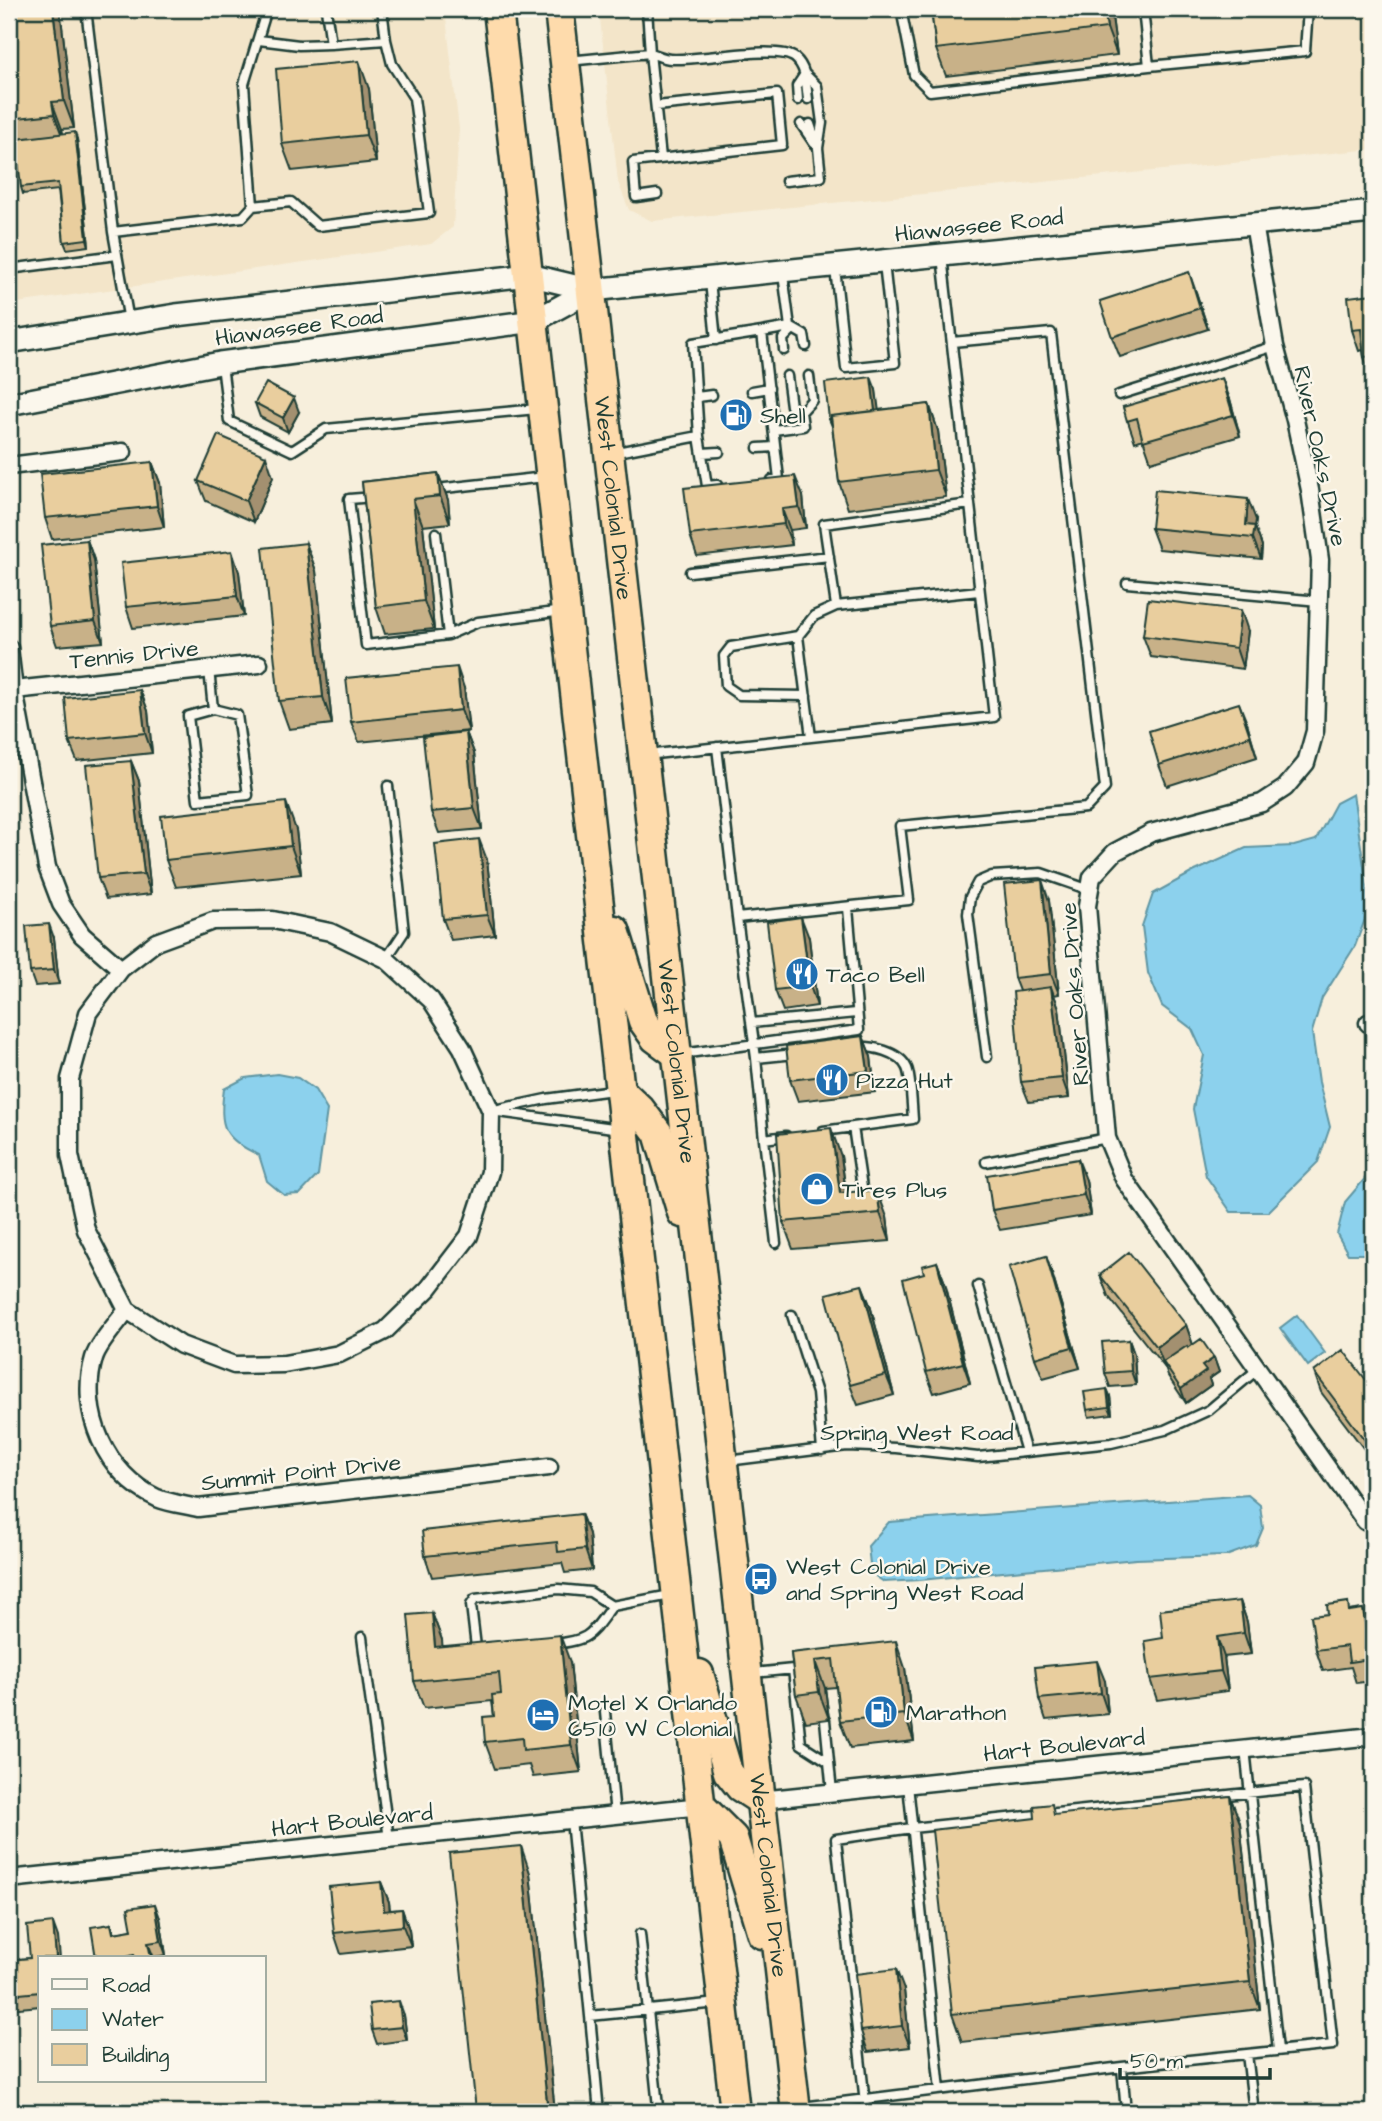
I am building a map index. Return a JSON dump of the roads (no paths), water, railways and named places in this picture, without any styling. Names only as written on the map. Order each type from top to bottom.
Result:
[{"type":"highway","points":[[498,9],[735,2112]]},
{"type":"highway","name":"West Colonial Drive","points":[[559,9],[796,2110]]},
{"type":"highway","points":[[596,867],[643,1021],[656,1038],[678,1055]]},
{"type":"highway","points":[[620,1090],[640,1109],[658,1133],[703,1279]]},
{"type":"highway","points":[[677,1594],[729,1772],[740,1787],[760,1800]]},
{"type":"highway","points":[[701,1806],[733,1838],[785,2011]]},
{"type":"main road","name":"Hiawassee Road","points":[[9,342],[289,300],[529,275],[591,290],[1373,212]]},
{"type":"main road","name":"Hiawassee Road","points":[[9,404],[222,363],[534,320],[591,290]]},
{"type":"street","name":"River Oaks Drive","points":[[1254,224],[1275,346],[1310,490],[1320,560],[1315,732],[1306,763],[1285,788],[1262,803],[1151,833],[1115,852],[1092,877],[1087,905],[1107,1138],[1124,1179],[1365,1521],[1373,1525]]},
{"type":"street","points":[[9,466],[123,452]]},
{"type":"street","points":[[9,648],[14,690],[47,867],[61,904],[82,935],[121,969]]},
{"type":"street","name":"Tennis Drive","points":[[14,690],[259,664]]},
{"type":"street","points":[[273,920],[330,932],[386,959],[431,1000],[462,1048],[491,1111],[490,1172],[468,1236],[429,1288],[385,1331],[339,1354],[285,1364],[234,1365],[181,1345],[127,1310],[86,1230],[70,1155],[70,1079],[88,1013],[121,969],[156,942],[213,921],[273,920]]},
{"type":"street","name":"Summit Point Drive","points":[[127,1310],[94,1356],[90,1392],[97,1435],[118,1471],[157,1498],[198,1508],[549,1466]]},
{"type":"street","name":"Hart Boulevard","points":[[760,1800],[1373,1736]]},
{"type":"street","name":"Hart Boulevard","points":[[9,1880],[701,1806]]},
{"type":"lane","points":[[86,9],[113,232],[130,323]]},
{"type":"lane","points":[[254,206],[244,85],[267,9]]},
{"type":"lane","points":[[327,9],[331,44]]},
{"type":"lane","points":[[113,232],[243,217],[254,206],[291,202],[318,226],[429,214],[414,98],[393,64],[386,40],[382,9]]},
{"type":"lane","points":[[647,9],[661,159]]},
{"type":"lane","points":[[901,9],[914,75],[930,91],[1305,51],[1308,9]]},
{"type":"lane","points":[[1143,9],[1149,66]]},
{"type":"lane","points":[[259,40],[299,45],[386,40]]},
{"type":"lane","points":[[565,61],[650,52],[667,59],[696,59],[776,51],[795,58],[817,86],[822,123],[818,148]]},
{"type":"lane","points":[[805,74],[808,99]]},
{"type":"lane","points":[[798,100],[797,86],[805,74]]},
{"type":"lane","points":[[656,106],[777,94],[782,145],[633,162],[636,197],[657,194]]},
{"type":"lane","points":[[801,124],[818,148]]},
{"type":"lane","points":[[786,181],[821,177],[818,148],[810,124]]},
{"type":"lane","points":[[9,268],[117,255]]},
{"type":"lane","points":[[643,755],[994,717],[942,255]]},
{"type":"lane","points":[[835,265],[846,368],[895,363],[884,261]]},
{"type":"lane","points":[[783,271],[792,328]]},
{"type":"lane","points":[[709,278],[716,340]]},
{"type":"lane","points":[[784,350],[783,338],[792,328]]},
{"type":"lane","points":[[731,484],[707,486],[699,436],[693,343],[792,328],[804,335],[806,346]]},
{"type":"lane","points":[[762,332],[779,479],[767,480]]},
{"type":"lane","points":[[737,918],[909,900],[900,826],[1086,808],[1105,788],[1051,333],[952,342]]},
{"type":"lane","points":[[1119,394],[1275,346]]},
{"type":"lane","points":[[222,363],[229,421],[292,451],[326,429],[543,408]]},
{"type":"lane","points":[[788,376],[791,406],[801,412]]},
{"type":"lane","points":[[801,412],[812,400],[809,376]]},
{"type":"lane","points":[[752,391],[769,388]]},
{"type":"lane","points":[[697,397],[712,396]]},
{"type":"lane","points":[[774,430],[803,426],[801,412]]},
{"type":"lane","points":[[610,454],[699,436]]},
{"type":"lane","points":[[758,448],[775,447]]},
{"type":"lane","points":[[702,453],[719,452]]},
{"type":"lane","points":[[425,491],[551,476]]},
{"type":"lane","points":[[387,495],[349,499],[366,645],[448,635],[478,622],[566,611]]},
{"type":"lane","points":[[836,606],[824,524],[970,504]]},
{"type":"lane","points":[[436,533],[448,635]]},
{"type":"lane","points":[[691,572],[829,556]]},
{"type":"lane","points":[[1128,583],[1319,601]]},
{"type":"lane","points":[[806,696],[739,695],[726,686],[724,656],[731,647],[798,636],[814,616],[836,606],[979,591]]},
{"type":"lane","points":[[798,636],[811,737]]},
{"type":"lane","points":[[209,669],[213,709]]},
{"type":"lane","points":[[213,709],[237,715],[248,795],[198,800],[188,716],[213,709]]},
{"type":"lane","points":[[717,747],[752,1023],[776,1243]]},
{"type":"lane","points":[[386,959],[404,932],[388,786]]},
{"type":"lane","points":[[987,1057],[968,914],[970,897],[978,882],[992,876],[1041,873],[1090,890]]},
{"type":"lane","points":[[678,1055],[859,1030],[848,908]]},
{"type":"lane","points":[[752,1023],[856,1013]]},
{"type":"lane","points":[[815,1132],[913,1119],[907,1068],[895,1054],[865,1046],[851,1048]]},
{"type":"lane","points":[[756,1058],[810,1052]]},
{"type":"lane","points":[[491,1111],[546,1099],[620,1090]]},
{"type":"lane","points":[[491,1111],[624,1130]]},
{"type":"lane","points":[[853,1127],[865,1203]]},
{"type":"lane","points":[[764,1139],[802,1134]]},
{"type":"lane","points":[[986,1162],[1107,1138]]},
{"type":"lane","points":[[978,1286],[1026,1452]]},
{"type":"lane","points":[[792,1315],[817,1394],[822,1450]]},
{"type":"lane","name":"Spring West Road","points":[[723,1462],[847,1446],[896,1448],[978,1457],[1111,1443],[1165,1430],[1209,1410],[1258,1369]]},
{"type":"lane","points":[[487,1652],[476,1647],[471,1605],[475,1599],[558,1589],[590,1592],[612,1606]]},
{"type":"lane","points":[[538,1646],[577,1642],[588,1637],[612,1606],[677,1594]]},
{"type":"lane","points":[[362,1637],[389,1839]]},
{"type":"lane","points":[[746,1673],[819,1667]]},
{"type":"lane","points":[[793,1669],[801,1744],[829,1762]]},
{"type":"lane","points":[[605,1712],[615,1815]]},
{"type":"lane","points":[[825,1720],[832,1792]]},
{"type":"lane","points":[[1245,1749],[1278,2050]]},
{"type":"lane","points":[[908,1784],[940,2090]]},
{"type":"lane","points":[[796,2110],[864,2098],[1333,2045],[1304,1787],[912,1828],[836,1839],[864,2098],[866,2112]]},
{"type":"lane","points":[[571,1820],[599,2112]]},
{"type":"lane","points":[[640,1934],[658,2107]]},
{"type":"lane","points":[[590,2015],[723,2003]]},
{"type":"lane","points":[[1247,2054],[1254,2112]]},
{"type":"lane","points":[[1122,2067],[1126,2112]]},
{"type":"water","points":[[1353,794],[1370,906],[1355,946],[1322,998],[1312,1032],[1319,1082],[1330,1127],[1318,1162],[1268,1212],[1231,1212],[1206,1176],[1193,1109],[1204,1055],[1192,1029],[1162,1006],[1148,973],[1142,926],[1153,894],[1246,848],[1294,846],[1316,840],[1336,803]]},
{"type":"water","points":[[277,1074],[298,1078],[315,1090],[327,1110],[318,1175],[300,1194],[284,1195],[267,1181],[259,1155],[231,1137],[223,1122],[224,1089],[245,1078]]},
{"type":"water","points":[[1373,1169],[1373,1254],[1348,1254],[1337,1234],[1345,1202]]},
{"type":"water","points":[[1297,1315],[1325,1353],[1308,1366],[1280,1328]]},
{"type":"water","points":[[1248,1495],[1260,1505],[1263,1528],[1256,1545],[1226,1556],[1136,1559],[884,1582],[871,1573],[868,1546],[889,1522]]},
{"type":"place","name":"Shell","points":[[736,415]]},
{"type":"place","name":"Taco Bell","points":[[802,974]]},
{"type":"place","name":"Pizza Hut","points":[[832,1080]]},
{"type":"place","name":"Tires Plus","points":[[817,1189]]},
{"type":"place","name":"West Colonial Drive and Spring West Road","points":[[761,1579]]},
{"type":"place","name":"Marathon","points":[[881,1712]]},
{"type":"place","name":"Motel X Orlando 6510 W Colonial","points":[[543,1715]]}]
